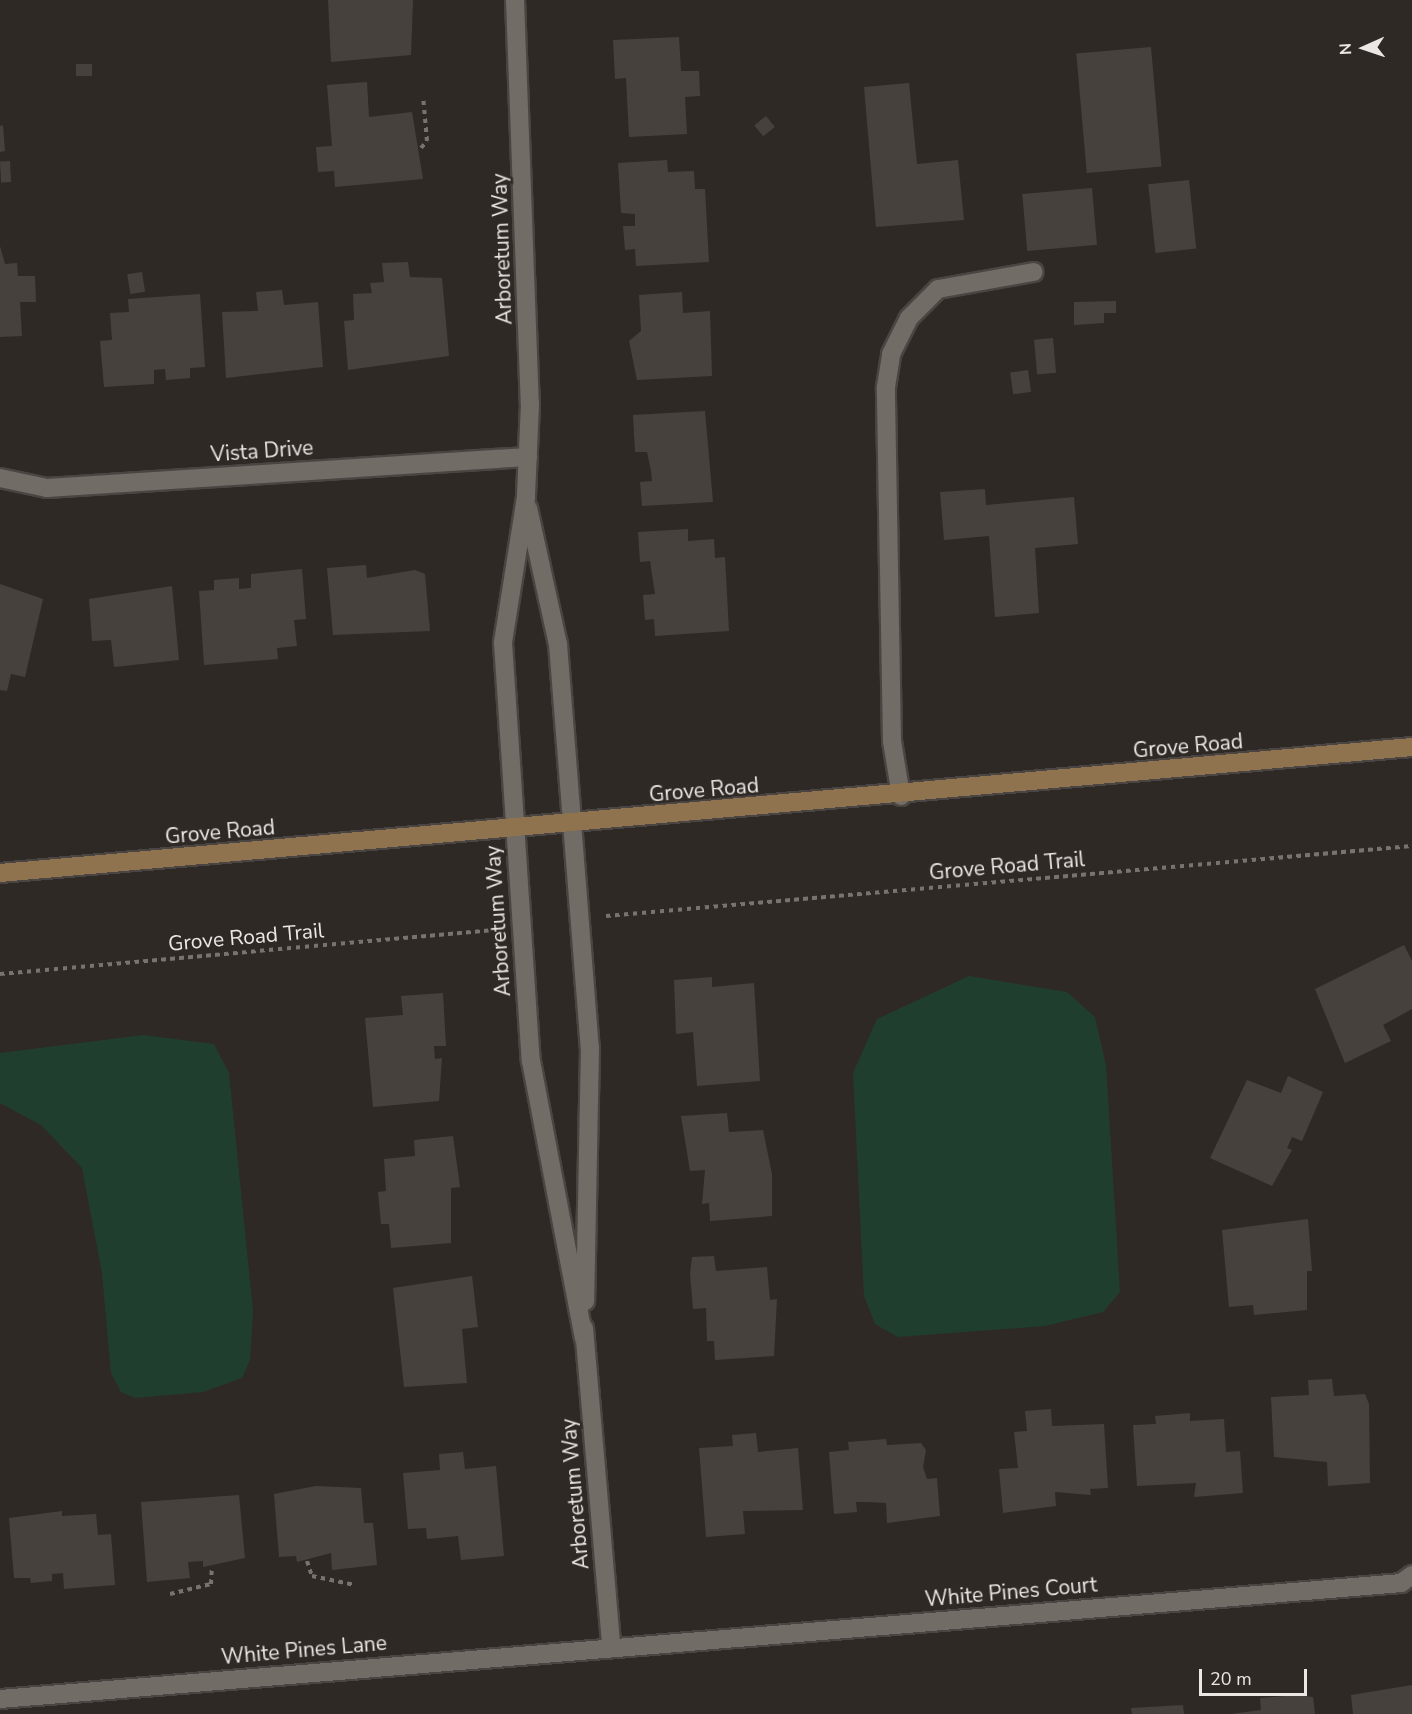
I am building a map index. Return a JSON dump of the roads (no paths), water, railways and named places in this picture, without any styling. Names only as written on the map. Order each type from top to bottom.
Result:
[{"type":"street","name":"Arboretum Way","points":[[515,0],[528,457],[526,497],[503,643],[531,1061],[584,1338],[611,1646]]},
{"type":"street","points":[[901,796],[892,741],[886,387],[891,354],[909,318],[938,289],[1033,272]]},
{"type":"street","name":"Vista Drive","points":[[0,478],[47,488],[528,457]]},
{"type":"street","name":"Arboretum Way","points":[[526,497],[558,644],[590,1048],[584,1338]]},
{"type":"street","name":"Grove Road","points":[[0,873],[901,796],[1412,747]]},
{"type":"street","name":"White Pines Court","points":[[611,1646],[1401,1583],[1412,1575]]},
{"type":"street","name":"White Pines Lane","points":[[0,1699],[611,1646]]}]
